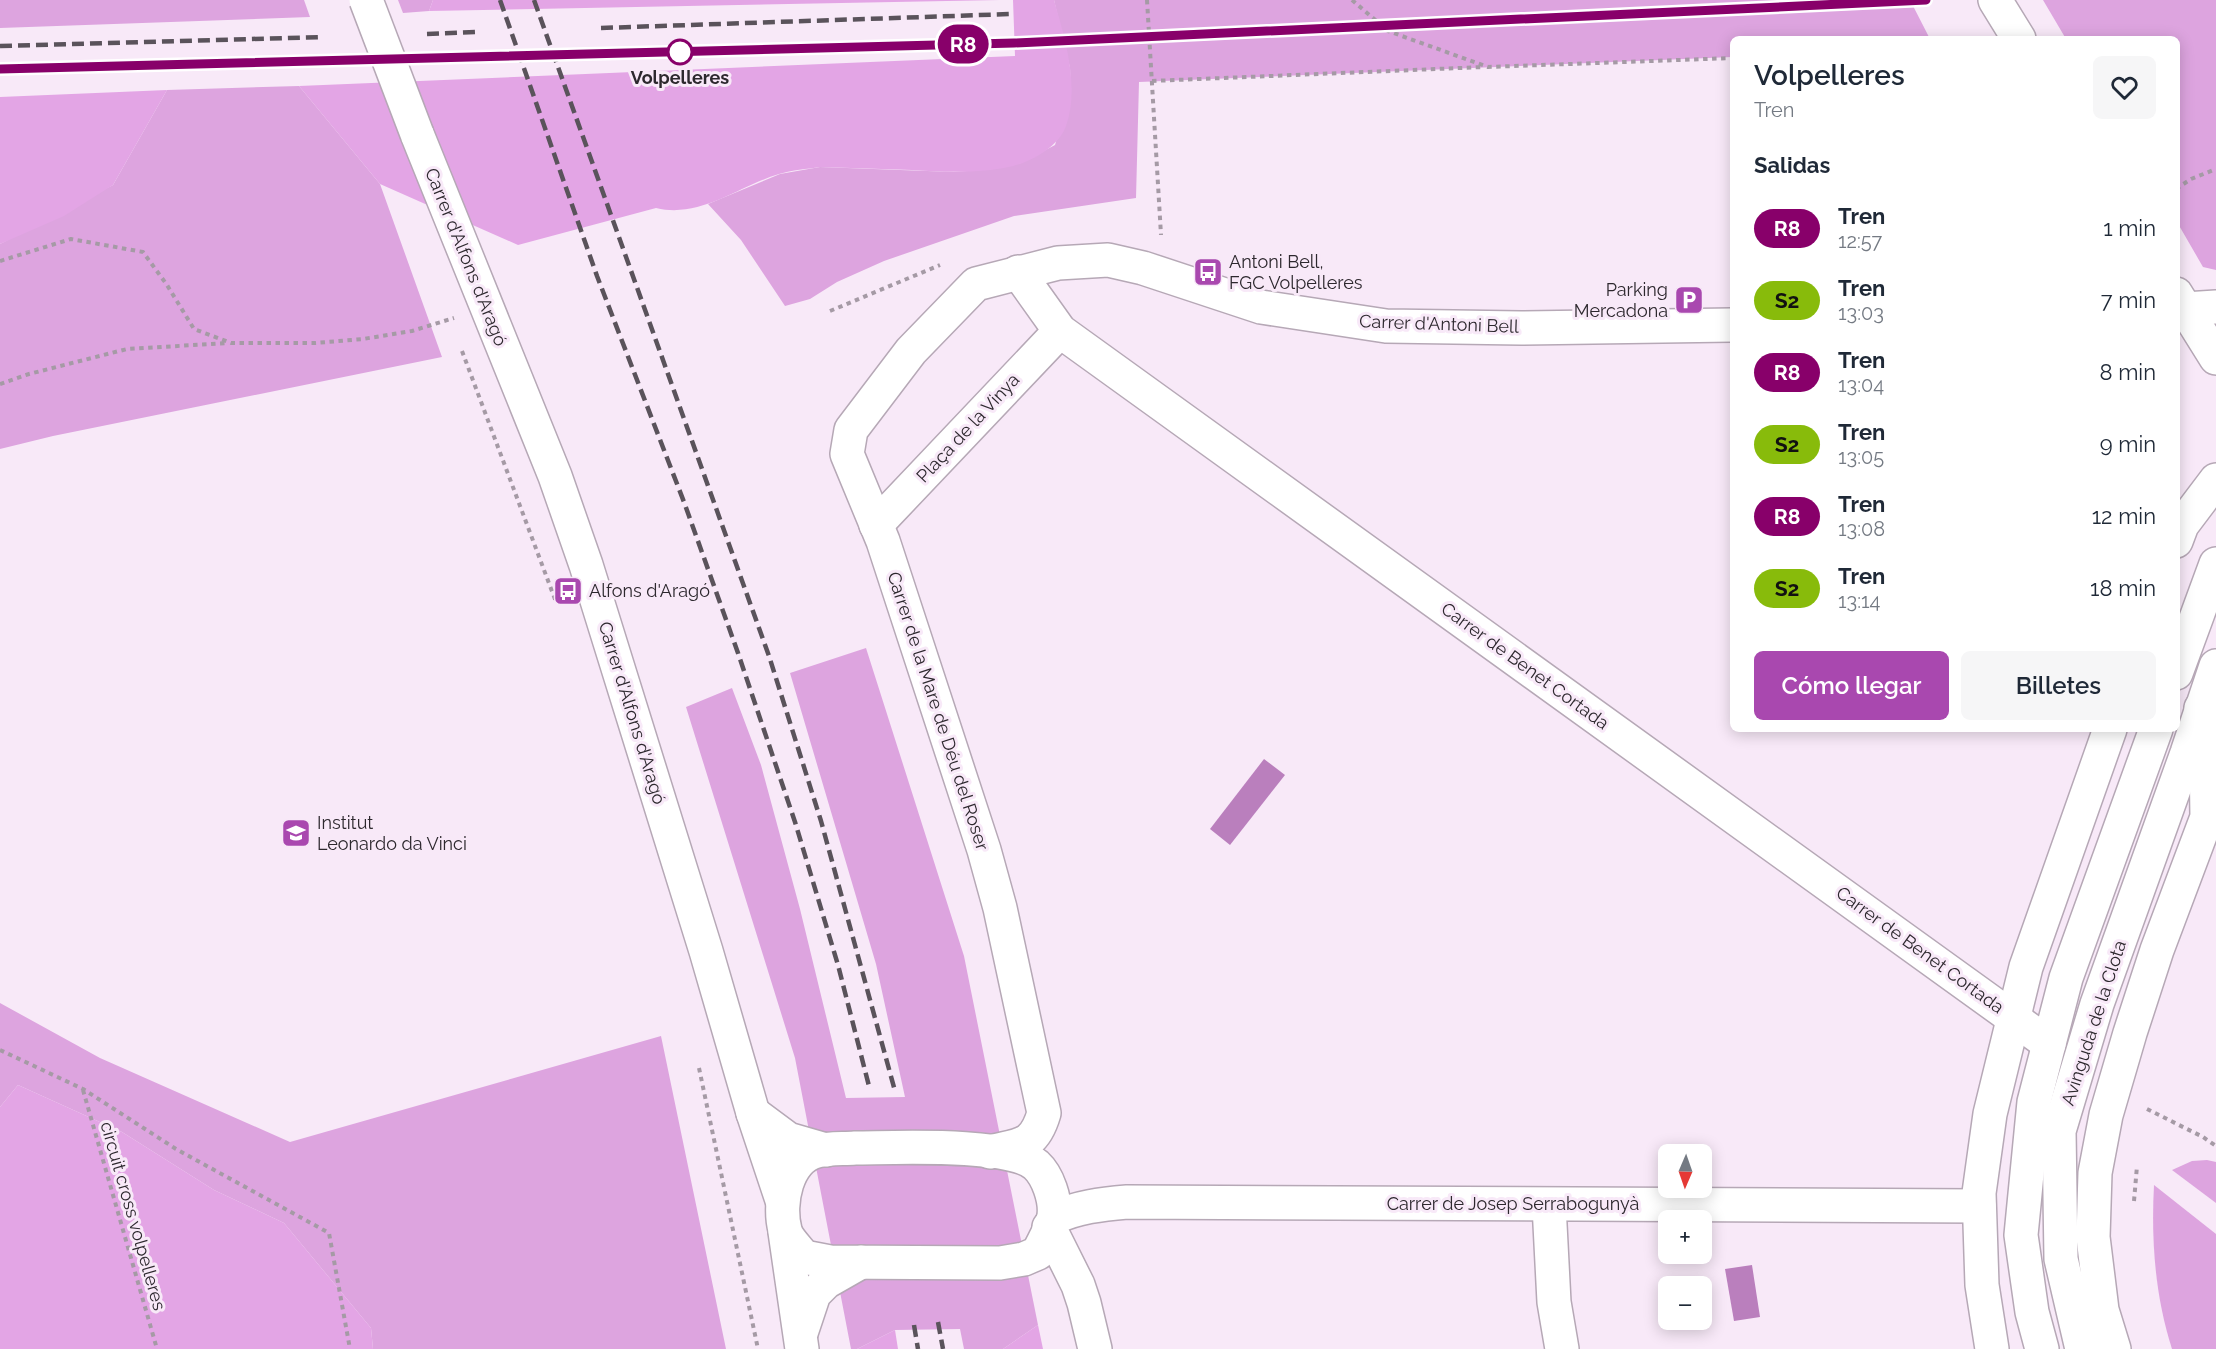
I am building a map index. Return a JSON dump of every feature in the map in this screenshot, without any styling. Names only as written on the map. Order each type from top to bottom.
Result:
[{"type":"street","name":"Carrer d'Alfons d'Aragó","points":[[366,0],[486,308],[555,476],[586,566],[706,951],[753,1113],[782,1200]]},
{"type":"street","points":[[1995,0],[2017,36]]},
{"type":"street","name":"Carrer d'Antoni Bell","points":[[976,284],[1058,263],[1108,260],[1143,268],[1261,307],[1386,326],[1521,328],[1730,325]]},
{"type":"street","name":"Carrer de Benet Cortada","points":[[1018,272],[1060,331],[2049,1044]]},
{"type":"street","name":"Carrer de la Mare de Déu del Roser","points":[[976,284],[911,351],[851,430],[847,454],[876,525],[984,850],[1000,908],[1044,1113],[1039,1131],[1026,1143],[990,1152]]},
{"type":"street","points":[[2193,303],[2216,357]]},
{"type":"street","name":"Plaça de la Vinya","points":[[876,525],[1060,331]]},
{"type":"street","points":[[2180,530],[2216,480]]},
{"type":"street","points":[[2180,662],[2216,564]]},
{"type":"street","name":"Avinguda de la Clota","points":[[2082,1349],[2061,1259],[2059,1131],[2097,1004],[2216,666]]},
{"type":"street","name":"Avinguda de la Clota","points":[[2114,1349],[2102,1310],[2093,1237],[2095,1173],[2106,1115],[2130,1033],[2157,950],[2207,817],[2206,755],[2201,708]]},
{"type":"street","points":[[1992,1349],[1982,1285],[1979,1193],[1990,1114],[2026,967],[2109,732]]},
{"type":"street","name":"Avinguda de la Clota","points":[[2042,1349],[2032,1312],[2020,1235],[2034,1102],[2066,978],[2155,732]]},
{"type":"street","points":[[753,1113],[788,1139],[826,1150]]},
{"type":"street","points":[[801,1342],[782,1200],[786,1182],[800,1161],[816,1151],[826,1150],[946,1148],[990,1152]]},
{"type":"street","name":"Carrer de Josep Serrabogunyà","points":[[990,1152],[1016,1156],[1035,1165],[1048,1182],[1064,1194],[1118,1203],[1980,1206]]},
{"type":"street","points":[[1048,1182],[1054,1209],[1047,1233],[1070,1266],[1084,1303],[1095,1349]]},
{"type":"street","name":"Carrer de Josep Serrabogunyà","points":[[785,1232],[804,1257],[830,1262],[1000,1263],[1024,1260],[1065,1212],[1118,1203]]},
{"type":"street","points":[[1549,1205],[1554,1302],[1562,1349]]},
{"type":"street","points":[[801,1342],[814,1294],[826,1282],[861,1262]]},
{"type":"path","points":[[1147,0],[1161,236]]},
{"type":"path","points":[[1352,0],[1388,31],[1488,67]]},
{"type":"path","points":[[1152,81],[1730,58]]},
{"type":"path","points":[[2180,186],[2191,179],[2216,170]]},
{"type":"path","points":[[0,261],[71,239],[143,252],[194,329],[231,343]]},
{"type":"path","points":[[446,308],[450,320]]},
{"type":"path","points":[[0,384],[29,374],[127,349],[231,343],[315,343],[363,339],[412,330],[486,308]]},
{"type":"path","points":[[458,342],[559,610]]},
{"type":"path","points":[[0,1050],[83,1089],[176,1149],[329,1233],[350,1349]]},
{"type":"path","points":[[697,1060],[758,1349]]},
{"type":"path","name":"circuit cross volpelleres","points":[[83,1089],[157,1349]]},
{"type":"path","points":[[2143,1119],[2148,1098]]},
{"type":"path","points":[[2134,1205],[2137,1161]]},
{"type":"shaded area","points":[[0,0],[304,0],[310,17],[0,28]]},
{"type":"shaded area","points":[[398,0],[433,0],[429,11],[403,13]]},
{"type":"shaded area","points":[[433,0],[1000,0],[429,11]]},
{"type":"shaded area","points":[[1013,0],[1054,0],[1066,46],[1071,79],[1070,111],[1063,133],[1044,152],[1029,160],[1001,169],[975,171],[820,167],[794,171],[764,179],[704,205],[672,210],[656,208],[518,245],[380,184],[299,86],[1015,56]]},
{"type":"shaded area","points":[[1054,0],[1910,0],[1928,36],[1730,36],[1730,57],[1139,82],[1136,198],[1014,216],[884,261],[837,282],[810,299],[785,306],[741,240],[708,204],[780,174],[820,167],[954,172],[993,169],[1021,163],[1055,145],[1071,92],[1070,68]]},
{"type":"shaded area","points":[[2043,0],[2216,0],[2216,270],[2203,267],[2180,227],[2180,36],[2064,36]]},
{"type":"shaded area","points":[[299,86],[380,184],[442,357],[53,436],[0,449],[0,244],[113,185],[167,90]]},
{"type":"shaded area","points":[[167,90],[113,185],[64,216],[0,244],[0,97]]},
{"type":"shaded area","points":[[866,648],[964,956],[1038,1325],[1003,1349],[964,1349],[960,1329],[895,1330],[857,1349],[851,1349],[795,1058],[686,707],[732,688],[761,765],[800,909],[846,1098],[905,1097],[876,964],[790,673]]},
{"type":"shaded area","points":[[1264,759],[1285,775],[1230,845],[1210,829]]},
{"type":"shaded area","points":[[0,1003],[100,1058],[290,1142],[661,1036],[726,1349],[373,1349],[371,1328],[284,1223],[214,1190],[122,1132],[18,1085],[0,1107]]},
{"type":"shaded area","points":[[18,1085],[122,1132],[214,1190],[284,1223],[371,1328],[373,1349],[0,1349],[0,1107]]},
{"type":"shaded area","points":[[2192,1161],[2216,1162],[2216,1203],[2172,1170]]},
{"type":"shaded area","points":[[2154,1185],[2216,1234],[2216,1349],[2172,1349],[2158,1288],[2153,1226]]},
{"type":"shaded area","points":[[1752,1265],[1760,1317],[1734,1321],[1725,1269]]},
{"type":"shaded area","points":[[1038,1325],[1043,1349],[1003,1349]]},
{"type":"shaded area","points":[[895,1330],[898,1349],[857,1349]]},
{"type":"railway","points":[[500,0],[597,276],[684,502],[738,653],[795,822],[838,965],[870,1090]]},
{"type":"railway","points":[[534,0],[769,656],[821,821],[895,1091]]},
{"type":"railway","points":[[601,28],[1011,14]]},
{"type":"railway","points":[[427,34],[475,32]]},
{"type":"railway","points":[[0,46],[323,37]]},
{"type":"railway","points":[[610,54],[1014,43]]},
{"type":"railway","points":[[435,58],[482,57]]},
{"type":"railway","points":[[0,69],[330,60]]},
{"type":"railway","points":[[938,1322],[943,1349]]},
{"type":"railway","points":[[914,1325],[918,1349]]},
{"type":"train","name":"R8","points":[[0,69],[1014,43],[1926,0]]},
{"type":"place","name":"Volpelleres","points":[[680,52]]},
{"type":"place","name":"Antoni Bell, FGC Volpelleres","points":[[1208,272]]},
{"type":"place","name":"Parking Mercadona","points":[[1689,300]]},
{"type":"place","name":"Alfons d'Aragó","points":[[568,591]]},
{"type":"place","name":"Institut Leonardo da Vinci","points":[[296,833]]}]
